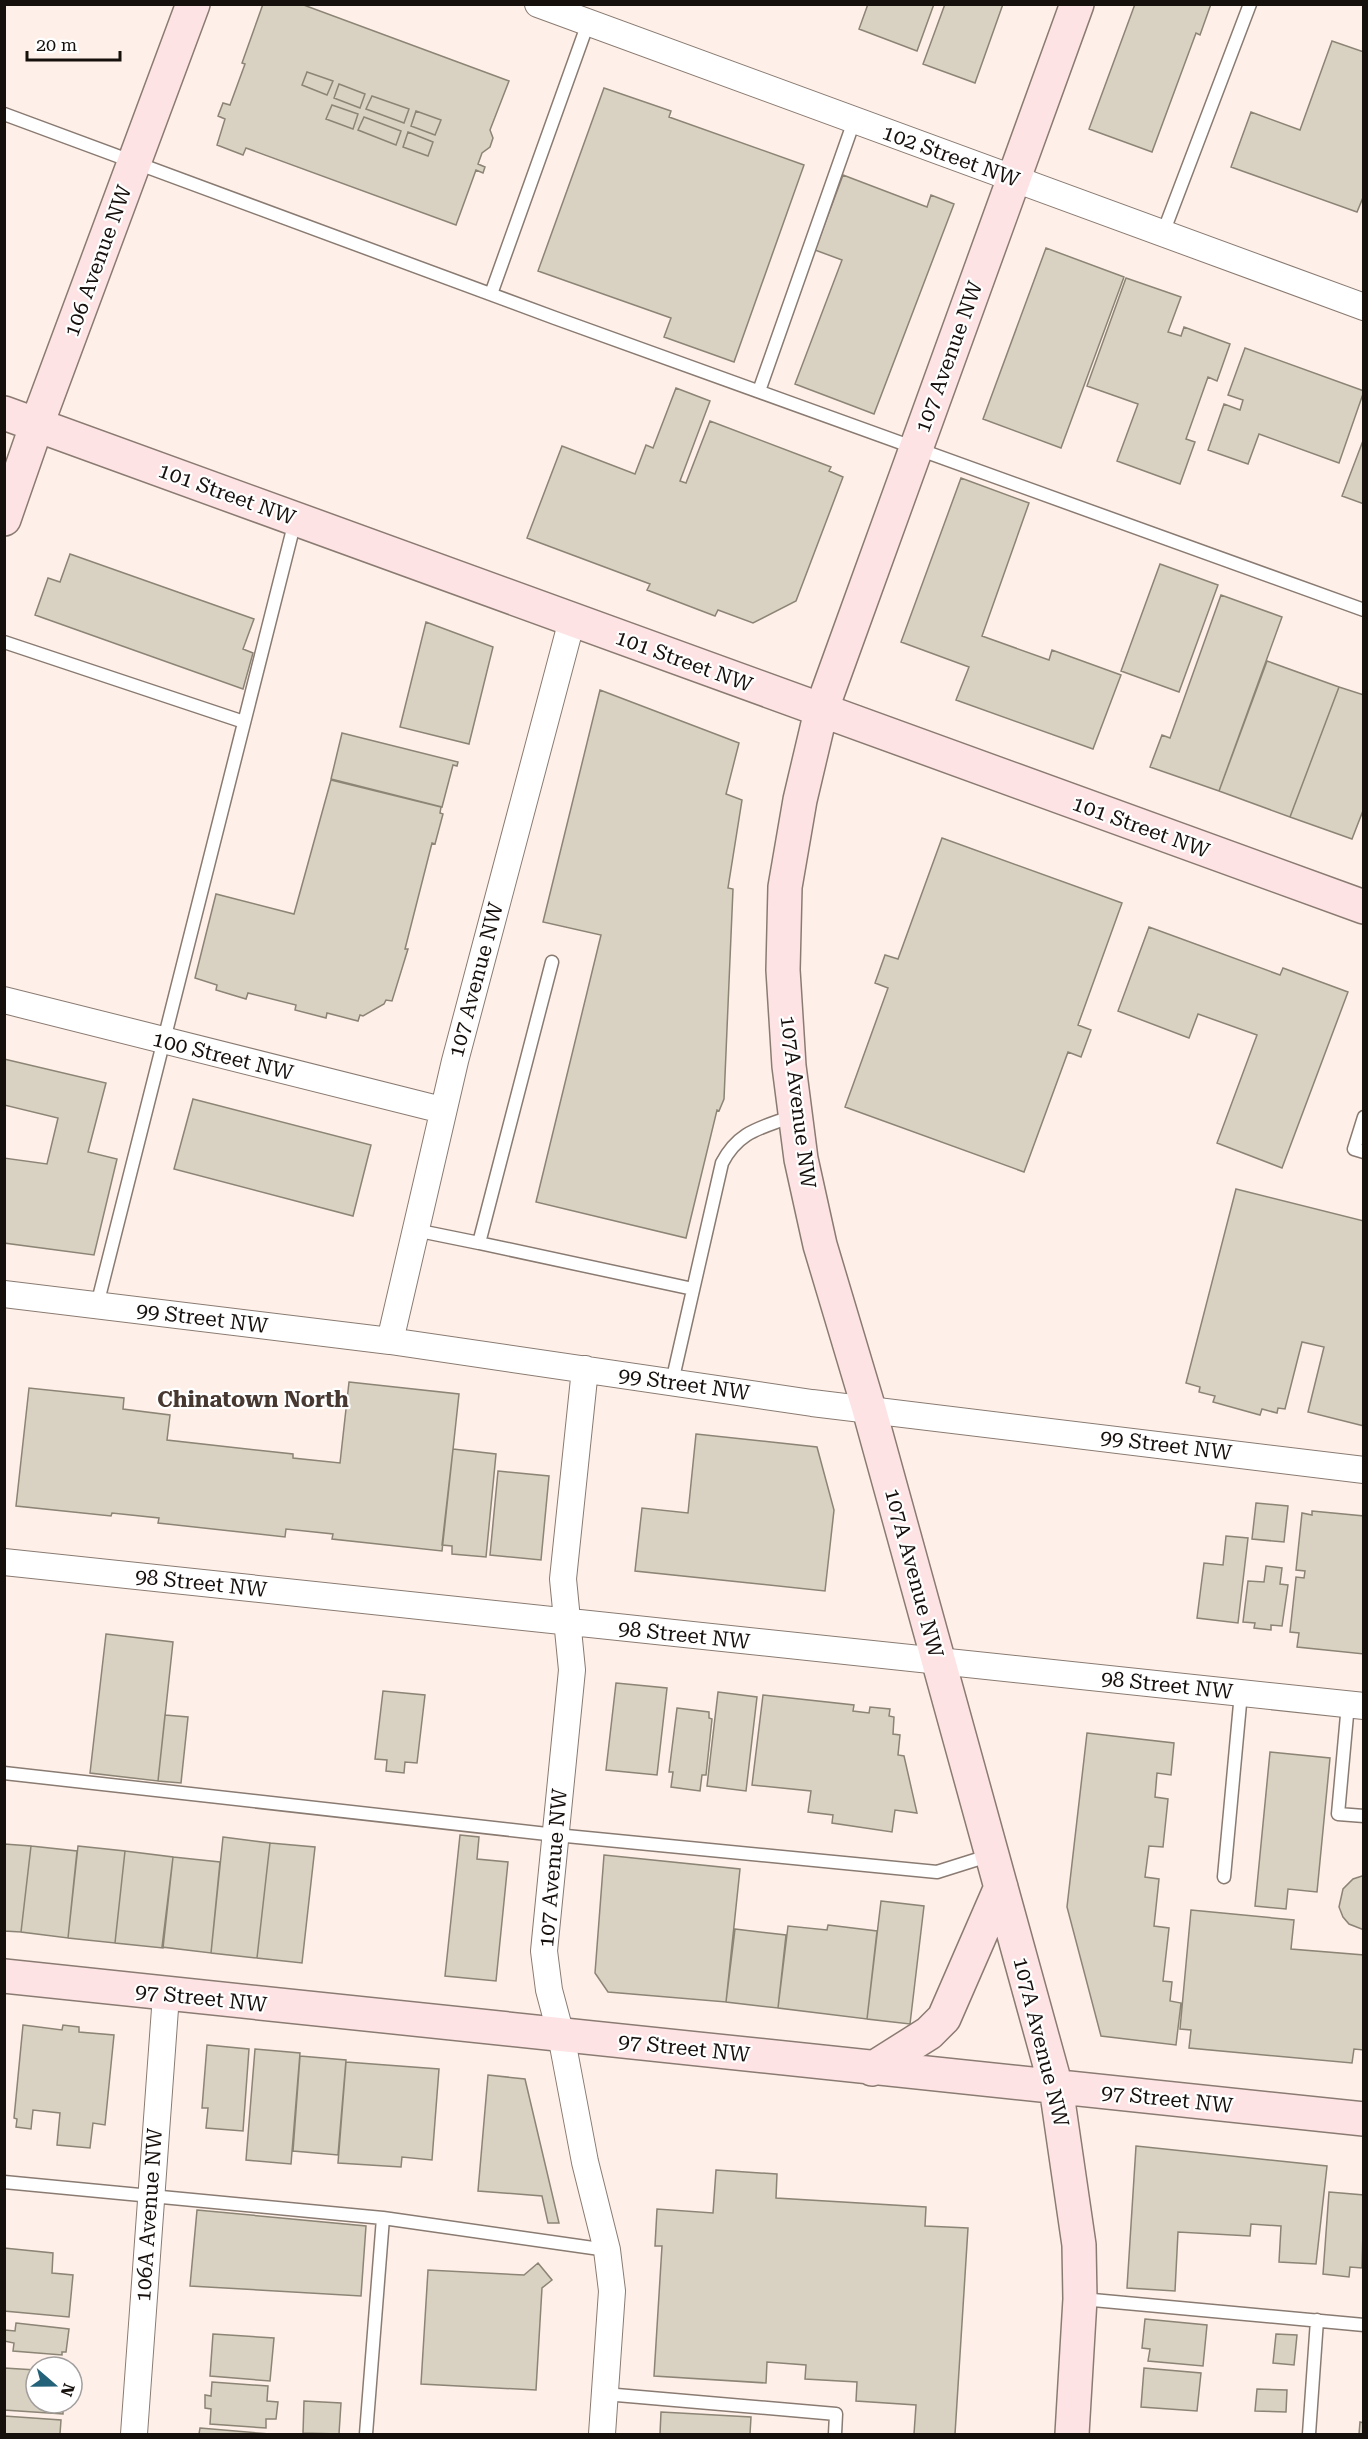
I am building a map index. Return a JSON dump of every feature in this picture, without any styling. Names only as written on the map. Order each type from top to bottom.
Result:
[{"type":"main road","name":"106 Avenue NW","points":[[4,519],[193,4]]},
{"type":"main road","name":"107 Avenue NW","points":[[821,711],[1077,4]]},
{"type":"main road","name":"101 Street NW","points":[[4,412],[1364,907]]},
{"type":"main road","name":"107A Avenue NW","points":[[821,711],[800,800],[785,887],[783,970],[789,1065],[801,1159],[820,1245],[939,1662],[1056,2087],[1079,2245],[1080,2299],[1072,2434]]},
{"type":"main road","points":[[872,2069],[929,2033],[944,2018],[1001,1887]]},
{"type":"main road","name":"97 Street NW","points":[[4,1976],[166,1995],[1364,2119]]},
{"type":"street","name":"102 Street NW","points":[[538,4],[1364,307]]},
{"type":"street","name":"107 Avenue NW","points":[[390,1341],[442,1110],[572,620]]},
{"type":"street","name":"100 Street NW","points":[[4,1000],[442,1110]]},
{"type":"street","name":"99 Street NW","points":[[4,1294],[390,1341],[868,1409],[1364,1470]]},
{"type":"street","name":"107 Avenue NW","points":[[585,1369],[563,1579],[572,1670],[544,1951],[549,1990],[561,2035],[585,2162],[608,2250],[612,2291],[602,2434]]},
{"type":"street","name":"98 Street NW","points":[[4,1562],[1356,1705]]},
{"type":"street","name":"106A Avenue NW","points":[[134,2434],[166,1995]]},
{"type":"lane","points":[[1163,233],[1250,4]]},
{"type":"lane","points":[[491,294],[588,23]]},
{"type":"lane","points":[[4,114],[491,294],[1364,610]]},
{"type":"lane","points":[[759,391],[854,121]]},
{"type":"lane","points":[[97,1305],[296,519]]},
{"type":"lane","points":[[4,642],[244,722]]},
{"type":"lane","points":[[479,1243],[552,962]]},
{"type":"lane","points":[[672,1382],[722,1163],[730,1147],[741,1137],[796,1114]]},
{"type":"lane","points":[[1364,1117],[1354,1149],[1364,1152]]},
{"type":"lane","points":[[414,1230],[693,1289]]},
{"type":"lane","points":[[1224,1877],[1240,1693]]},
{"type":"lane","points":[[1356,1705],[1338,1814],[1364,1816]]},
{"type":"lane","points":[[4,1773],[556,1835],[937,1872],[992,1855]]},
{"type":"lane","points":[[4,2182],[383,2218],[608,2250]]},
{"type":"lane","points":[[366,2434],[383,2218]]},
{"type":"lane","points":[[1080,2299],[1364,2325]]},
{"type":"lane","points":[[1309,2434],[1317,2320]]},
{"type":"lane","points":[[605,2394],[836,2414],[835,2434]]},
{"type":"building","points":[[263,4],[301,4],[509,81],[490,130],[493,138],[490,147],[482,153],[478,164],[485,167],[483,173],[476,170],[456,225],[246,148],[243,155],[217,145],[225,119],[218,116],[223,103],[230,105]]},
{"type":"building","points":[[868,4],[934,4],[917,51],[859,29]]},
{"type":"building","points":[[945,4],[1003,4],[975,83],[923,64]]},
{"type":"building","points":[[1135,4],[1211,4],[1200,35],[1196,33],[1152,152],[1089,129]]},
{"type":"building","points":[[1332,41],[1364,52],[1364,195],[1357,212],[1231,167],[1251,112],[1300,130]]},
{"type":"building","points":[[307,72],[333,81],[327,95],[302,85]]},
{"type":"building","points":[[339,84],[365,94],[360,108],[334,98]]},
{"type":"building","points":[[604,88],[671,111],[669,117],[804,165],[734,362],[664,337],[671,318],[538,271]]},
{"type":"building","points":[[372,96],[409,109],[404,123],[366,109]]},
{"type":"building","points":[[332,105],[358,114],[353,129],[326,119]]},
{"type":"building","points":[[416,111],[441,120],[435,135],[411,126]]},
{"type":"building","points":[[364,117],[401,131],[396,145],[358,130]]},
{"type":"building","points":[[408,132],[433,142],[428,156],[403,147]]},
{"type":"building","points":[[843,175],[927,207],[931,195],[954,204],[874,414],[795,384],[842,260],[815,250]]},
{"type":"building","points":[[1046,248],[1124,277],[1061,448],[983,419]]},
{"type":"building","points":[[1126,278],[1181,297],[1168,332],[1181,336],[1184,327],[1230,344],[1217,381],[1208,377],[1186,439],[1195,442],[1180,484],[1117,461],[1138,404],[1087,386]]},
{"type":"building","points":[[1245,348],[1364,391],[1339,463],[1259,434],[1248,464],[1208,450],[1224,404],[1240,410],[1243,400],[1228,395]]},
{"type":"building","points":[[676,388],[710,401],[680,481],[686,483],[710,421],[831,467],[829,471],[843,477],[796,601],[753,623],[718,610],[715,616],[647,590],[650,584],[527,538],[562,446],[635,474],[646,445],[653,448]]},
{"type":"building","points":[[1364,438],[1364,504],[1342,496]]},
{"type":"building","points":[[961,478],[1029,503],[982,636],[1049,660],[1052,650],[1121,675],[1093,749],[956,700],[969,667],[901,642]]},
{"type":"building","points":[[70,554],[254,619],[243,649],[253,653],[243,689],[35,615],[48,578],[60,582]]},
{"type":"building","points":[[1160,564],[1218,585],[1179,692],[1121,671]]},
{"type":"building","points":[[1221,595],[1282,617],[1219,791],[1150,767],[1162,735],[1170,738]]},
{"type":"building","points":[[426,622],[493,647],[469,744],[400,727]]},
{"type":"building","points":[[1267,661],[1339,687],[1290,817],[1219,791]]},
{"type":"building","points":[[1339,687],[1364,695],[1364,808],[1352,839],[1290,817]]},
{"type":"building","points":[[600,690],[739,743],[726,794],[742,800],[728,888],[733,889],[724,1099],[719,1111],[717,1110],[686,1238],[536,1202],[601,935],[543,922]]},
{"type":"building","points":[[342,733],[458,762],[457,766],[453,765],[442,807],[331,779]]},
{"type":"building","points":[[331,780],[441,807],[440,813],[443,814],[435,844],[432,843],[405,949],[408,949],[392,1001],[386,1000],[384,1004],[363,1016],[360,1015],[358,1021],[327,1013],[326,1018],[295,1010],[296,1005],[248,993],[246,999],[216,990],[217,985],[195,978],[216,894],[294,914]]},
{"type":"building","points":[[942,838],[1122,903],[1078,1025],[1091,1030],[1081,1057],[1068,1052],[1024,1172],[845,1107],[888,988],[875,983],[885,955],[898,959]]},
{"type":"building","points":[[1149,927],[1280,975],[1283,968],[1348,992],[1282,1168],[1217,1143],[1257,1035],[1198,1014],[1189,1038],[1118,1011]]},
{"type":"building","points":[[4,1059],[106,1083],[88,1152],[117,1159],[94,1255],[4,1243],[4,1158],[47,1164],[58,1118],[4,1105]]},
{"type":"building","points":[[193,1099],[371,1145],[353,1216],[174,1169]]},
{"type":"building","points":[[1236,1189],[1364,1221],[1364,1426],[1308,1412],[1324,1347],[1302,1342],[1285,1409],[1278,1408],[1277,1413],[1262,1409],[1260,1415],[1213,1402],[1215,1396],[1199,1392],[1200,1387],[1186,1383]]},
{"type":"building","points":[[349,1382],[459,1394],[442,1551],[332,1539],[333,1534],[286,1529],[285,1537],[158,1523],[159,1518],[112,1513],[111,1516],[16,1506],[29,1388],[124,1398],[123,1409],[170,1415],[167,1440],[293,1454],[293,1458],[340,1463]]},
{"type":"building","points":[[696,1434],[817,1447],[834,1510],[825,1591],[635,1571],[642,1508],[688,1513]]},
{"type":"building","points":[[453,1449],[496,1454],[486,1557],[452,1554],[452,1546],[442,1545]]},
{"type":"building","points":[[498,1471],[549,1476],[541,1560],[490,1555]]},
{"type":"building","points":[[1256,1503],[1288,1506],[1284,1542],[1252,1539]]},
{"type":"building","points":[[1312,1511],[1364,1516],[1364,1654],[1297,1647],[1299,1633],[1290,1632],[1296,1577],[1304,1578],[1305,1571],[1296,1570],[1302,1513],[1312,1515]]},
{"type":"building","points":[[1226,1536],[1248,1538],[1238,1623],[1197,1618],[1204,1563],[1223,1565]]},
{"type":"building","points":[[1266,1566],[1282,1568],[1280,1584],[1288,1585],[1282,1626],[1271,1625],[1271,1630],[1254,1628],[1255,1623],[1243,1622],[1248,1581],[1264,1582]]},
{"type":"building","points":[[106,1634],[173,1642],[158,1781],[90,1773]]},
{"type":"building","points":[[616,1683],[667,1688],[657,1775],[606,1770]]},
{"type":"building","points":[[383,1691],[425,1695],[417,1763],[405,1762],[404,1773],[386,1771],[387,1760],[375,1759]]},
{"type":"building","points":[[718,1692],[757,1697],[746,1791],[707,1786]]},
{"type":"building","points":[[763,1695],[854,1705],[853,1711],[869,1713],[870,1707],[890,1709],[889,1716],[894,1717],[893,1734],[900,1735],[898,1755],[904,1756],[917,1813],[895,1810],[892,1832],[832,1823],[833,1815],[808,1812],[811,1791],[752,1785]]},
{"type":"building","points":[[677,1708],[709,1712],[709,1718],[712,1719],[706,1775],[702,1775],[700,1791],[671,1787],[673,1772],[669,1772]]},
{"type":"building","points":[[165,1715],[188,1717],[181,1783],[158,1781]]},
{"type":"building","points":[[1087,1733],[1174,1743],[1171,1775],[1157,1773],[1155,1797],[1168,1799],[1163,1847],[1149,1846],[1145,1877],[1159,1879],[1154,1926],[1169,1928],[1163,1981],[1172,1982],[1170,2001],[1181,2003],[1176,2045],[1101,2036],[1067,1907]]},
{"type":"building","points":[[1270,1752],[1330,1758],[1317,1892],[1288,1889],[1286,1909],[1255,1906]]},
{"type":"building","points":[[460,1835],[479,1837],[477,1859],[508,1862],[496,1981],[445,1976]]},
{"type":"building","points":[[223,1837],[270,1843],[257,1958],[211,1953]]},
{"type":"building","points":[[270,1843],[315,1847],[302,1963],[257,1958]]},
{"type":"building","points":[[4,1844],[31,1846],[21,1932],[4,1931]]},
{"type":"building","points":[[31,1846],[77,1851],[68,1938],[21,1932]]},
{"type":"building","points":[[78,1846],[125,1851],[115,1943],[68,1938]]},
{"type":"building","points":[[125,1851],[173,1857],[163,1948],[115,1943]]},
{"type":"building","points":[[604,1855],[740,1869],[726,2002],[608,1992],[595,1973]]},
{"type":"building","points":[[173,1857],[220,1862],[211,1953],[162,1947]]},
{"type":"building","points":[[1364,1876],[1364,1930],[1349,1924],[1339,1907],[1343,1889],[1353,1879]]},
{"type":"building","points":[[881,1901],[924,1906],[910,2024],[867,2019]]},
{"type":"building","points":[[1191,1910],[1294,1920],[1291,1949],[1364,1955],[1364,2050],[1354,2049],[1352,2063],[1189,2048],[1191,2030],[1180,2029]]},
{"type":"building","points":[[828,1925],[877,1931],[867,2019],[778,2008],[788,1926],[827,1930]]},
{"type":"building","points":[[735,1929],[786,1935],[778,2008],[726,2002]]},
{"type":"building","points":[[23,2025],[62,2030],[63,2025],[79,2027],[79,2032],[114,2035],[105,2125],[93,2123],[90,2148],[57,2145],[60,2113],[33,2110],[31,2129],[16,2127],[17,2119],[14,2118]]},
{"type":"building","points":[[207,2045],[249,2049],[243,2131],[206,2128],[208,2108],[202,2108]]},
{"type":"building","points":[[255,2049],[300,2053],[291,2164],[246,2160]]},
{"type":"building","points":[[300,2056],[346,2060],[338,2155],[293,2151]]},
{"type":"building","points":[[346,2062],[439,2069],[432,2160],[402,2157],[401,2167],[338,2163]]},
{"type":"building","points":[[488,2075],[525,2079],[559,2223],[548,2223],[542,2196],[478,2191]]},
{"type":"building","points":[[1136,2146],[1327,2166],[1316,2264],[1279,2262],[1281,2226],[1251,2224],[1250,2236],[1178,2232],[1175,2291],[1127,2288]]},
{"type":"building","points":[[716,2170],[777,2174],[776,2198],[926,2207],[925,2226],[968,2228],[955,2434],[914,2434],[916,2405],[856,2401],[857,2382],[805,2379],[806,2365],[767,2362],[766,2383],[654,2376],[662,2246],[655,2246],[657,2209],[713,2213]]},
{"type":"building","points":[[1329,2192],[1364,2195],[1362,2268],[1350,2267],[1349,2277],[1323,2274]]},
{"type":"building","points":[[197,2210],[366,2226],[361,2296],[190,2286]]},
{"type":"building","points":[[4,2248],[53,2253],[52,2273],[73,2275],[69,2317],[4,2311]]},
{"type":"building","points":[[538,2263],[552,2280],[542,2288],[536,2390],[421,2384],[428,2270],[524,2275]]},
{"type":"building","points":[[1145,2319],[1207,2325],[1203,2366],[1148,2361],[1150,2349],[1142,2348]]},
{"type":"building","points":[[16,2323],[69,2329],[66,2352],[62,2352],[62,2355],[13,2351],[14,2343],[4,2341],[5,2330],[15,2331]]},
{"type":"building","points":[[213,2334],[274,2338],[270,2381],[210,2376]]},
{"type":"building","points":[[1276,2334],[1297,2335],[1294,2365],[1273,2363]]},
{"type":"building","points":[[4,2368],[24,2369],[24,2411],[4,2410]]},
{"type":"building","points":[[1144,2368],[1201,2373],[1197,2411],[1141,2407]]},
{"type":"building","points":[[212,2382],[268,2386],[267,2401],[278,2402],[276,2419],[266,2419],[266,2428],[210,2424],[211,2409],[205,2408],[205,2395],[211,2396]]},
{"type":"building","points":[[1257,2389],[1287,2390],[1286,2412],[1255,2411]]},
{"type":"building","points":[[304,2401],[341,2403],[339,2434],[303,2433]]},
{"type":"building","points":[[661,2412],[751,2417],[750,2434],[660,2434]]},
{"type":"building","points":[[4,2416],[61,2420],[60,2434],[4,2434]]},
{"type":"building","points":[[1360,2422],[1364,2423],[1364,2434],[1359,2434]]},
{"type":"building","points":[[200,2428],[270,2434],[199,2434]]},
{"type":"district","name":"Chinatown North","points":[[253,1399]]}]
